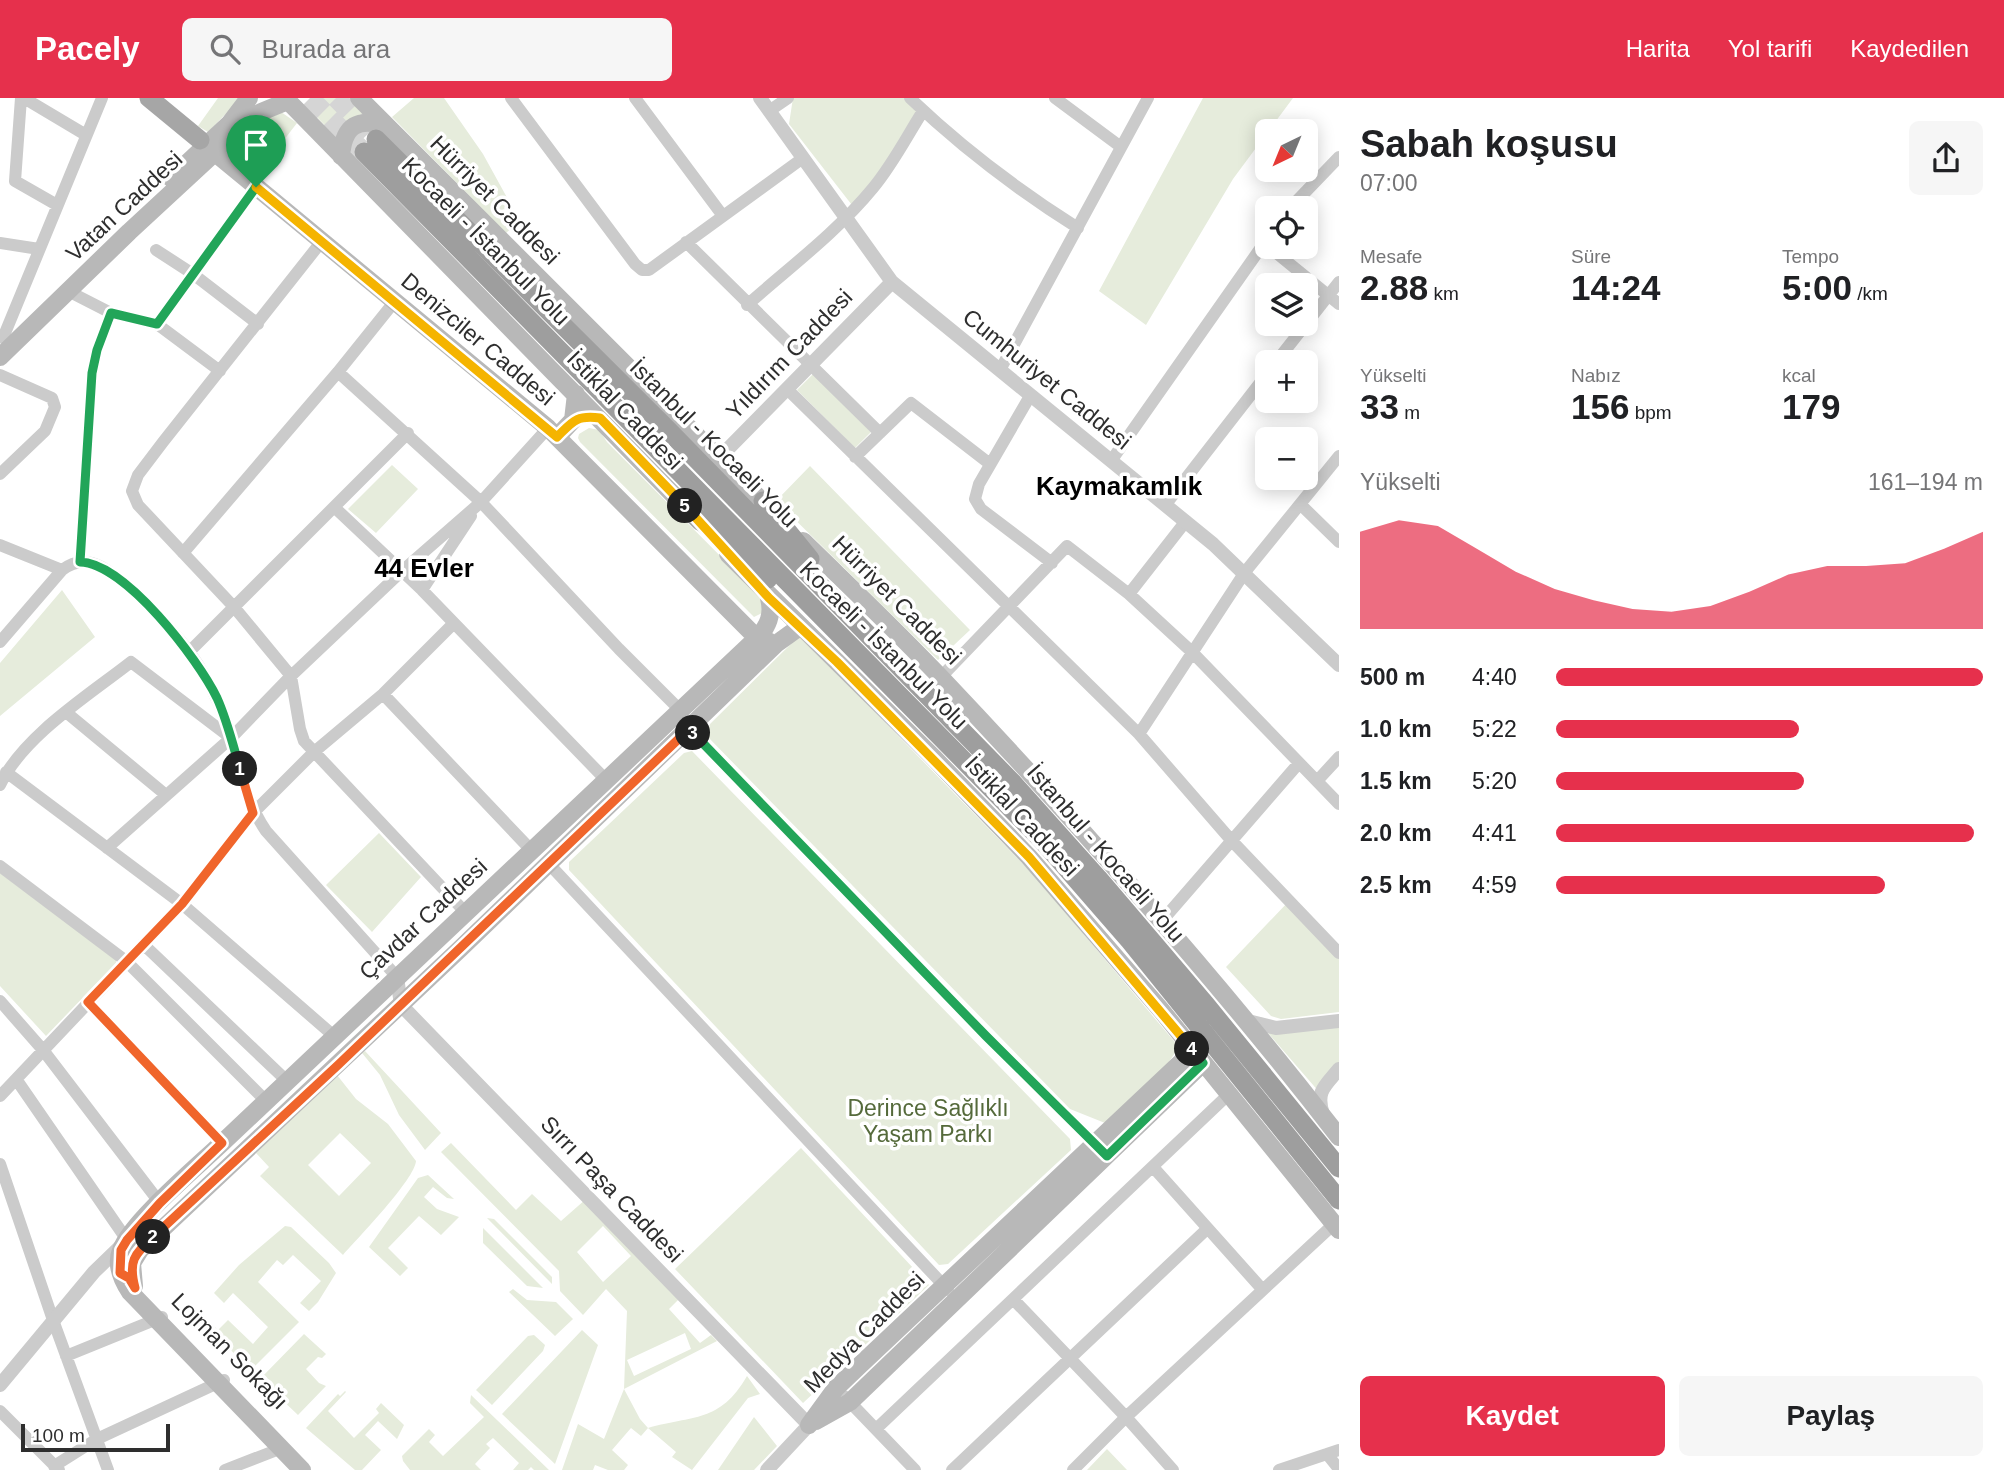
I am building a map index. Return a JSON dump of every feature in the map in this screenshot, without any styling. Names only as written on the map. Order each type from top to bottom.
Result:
[{"type":"highway","name":"İstanbul - Kocaeli Yolu","points":[[376,139],[667,429],[1013,783],[1206,1005],[1339,1168]]},
{"type":"highway","name":"Kocaeli - İstanbul Yolu","points":[[376,139],[878,675],[997,793],[1073,874],[1339,1200]]},
{"type":"highway","points":[[762,501],[863,630]]},
{"type":"highway","points":[[690,511],[878,675]]},
{"type":"main road","name":"Denizciler Caddesi","points":[[149,98],[553,433],[760,635]]},
{"type":"main road","name":"Vatan Caddesi","points":[[0,357],[129,232],[249,98]]},
{"type":"main road","name":"Hürriyet Caddesi","points":[[359,98],[376,139],[719,458],[941,677],[1068,815],[1161,922],[1339,1137]]},
{"type":"main road","name":"Vatan Caddesi","points":[[2,339],[207,146],[261,112],[290,99]]},
{"type":"main road","name":"İstiklal Caddesi","points":[[290,99],[341,156],[690,511],[769,598],[801,626],[1029,857],[1229,1094],[1336,1227]]},
{"type":"main road","points":[[341,156],[345,136],[353,126],[365,122],[376,139]]},
{"type":"main road","points":[[573,420],[576,394]]},
{"type":"main road","points":[[553,433],[580,417],[600,418]]},
{"type":"main road","points":[[748,672],[758,648],[760,635],[769,623],[769,598]]},
{"type":"main road","points":[[760,635],[774,625],[784,622],[801,626]]},
{"type":"main road","name":"Çavdar Caddesi","points":[[135,1288],[131,1274],[134,1258],[222,1171],[338,1065],[549,864],[782,638],[801,626]]},
{"type":"main road","points":[[760,635],[765,641],[782,638]]},
{"type":"main road","name":"Çavdar Caddesi","points":[[120,1273],[121,1250],[160,1203],[760,635]]},
{"type":"main road","name":"Medya Caddesi","points":[[809,1425],[850,1402],[957,1300],[1101,1150],[1198,1057]]},
{"type":"main road","name":"Medya Caddesi","points":[[809,1425],[836,1388],[944,1286],[1101,1150]]},
{"type":"main road","name":"Lojman Sokağı","points":[[120,1273],[130,1292],[159,1318]]},
{"type":"main road","name":"Lojman Sokağı","points":[[135,1288],[159,1318],[302,1470]]},
{"type":"main road","name":"Lojman Sokağı","points":[[221,1382],[313,1470]]},
{"type":"street","points":[[57,205],[15,181],[23,98],[86,135]]},
{"type":"street","points":[[2,339],[102,98]]},
{"type":"street","points":[[511,98],[642,270],[649,270],[803,158]]},
{"type":"street","points":[[635,98],[723,216]]},
{"type":"street","name":"Cumhuriyet Caddesi","points":[[760,98],[892,282],[1186,521],[1245,572],[1339,665]]},
{"type":"street","points":[[769,111],[788,98]]},
{"type":"street","points":[[910,98],[1014,185],[1078,228]]},
{"type":"street","points":[[1055,98],[1121,147]]},
{"type":"street","points":[[1000,370],[1148,98]]},
{"type":"street","points":[[747,305],[846,218],[883,175],[923,111]]},
{"type":"street","points":[[1302,196],[1339,157]]},
{"type":"street","points":[[157,324],[256,187]]},
{"type":"street","points":[[322,241],[163,442],[133,484],[133,497],[234,607],[291,676],[304,740],[466,912]]},
{"type":"street","points":[[0,243],[39,249]]},
{"type":"street","points":[[686,243],[880,433]]},
{"type":"street","points":[[156,250],[193,274],[258,324]]},
{"type":"street","points":[[1111,461],[1256,259]]},
{"type":"street","points":[[1286,259],[1339,304]]},
{"type":"street","name":"Yıldırım Caddesi","points":[[719,458],[892,282]]},
{"type":"street","points":[[1285,350],[1339,282]]},
{"type":"street","points":[[68,291],[111,313],[157,324],[220,371]]},
{"type":"street","points":[[183,553],[395,301]]},
{"type":"street","points":[[80,562],[92,373],[97,350],[111,313]]},
{"type":"street","points":[[338,372],[481,502],[681,711]]},
{"type":"street","points":[[0,375],[52,398],[55,407],[45,431],[0,474]]},
{"type":"street","points":[[787,389],[1139,734],[1231,840],[1339,953]]},
{"type":"street","points":[[1166,504],[1255,389]]},
{"type":"street","points":[[1030,396],[975,491],[977,504],[1052,564]]},
{"type":"street","points":[[855,457],[911,403],[990,464]]},
{"type":"street","points":[[189,652],[408,433]]},
{"type":"street","points":[[107,848],[231,738],[291,676],[553,433]]},
{"type":"street","points":[[1139,734],[1245,572],[1339,456]]},
{"type":"street","points":[[422,590],[481,502]]},
{"type":"street","points":[[1301,505],[1339,542]]},
{"type":"street","points":[[334,507],[422,590],[607,781]]},
{"type":"street","points":[[1129,594],[1186,521]]},
{"type":"street","points":[[0,545],[62,570]]},
{"type":"street","points":[[941,677],[1068,546],[1129,594],[1192,652],[1339,804]]},
{"type":"street","points":[[0,642],[62,570],[80,562],[95,564],[117,577],[189,652],[217,698],[253,813],[272,839],[397,977],[401,1005]]},
{"type":"street","points":[[0,1096],[182,904],[253,813],[314,752],[383,694],[454,623]]},
{"type":"street","points":[[0,785],[6,772],[35,739],[131,662],[231,738]]},
{"type":"street","points":[[383,694],[532,851]]},
{"type":"street","points":[[67,713],[166,795]]},
{"type":"street","points":[[689,729],[976,1026],[1101,1150]]},
{"type":"street","points":[[1317,781],[1339,757]]},
{"type":"street","points":[[1161,922],[1299,763]]},
{"type":"street","points":[[6,772],[182,904],[330,1040],[338,1065]]},
{"type":"street","points":[[549,864],[957,1300]]},
{"type":"street","points":[[0,866],[126,961],[266,1101]]},
{"type":"street","points":[[143,944],[287,1081]]},
{"type":"street","points":[[0,1001],[43,1050],[160,1203]]},
{"type":"street","points":[[88,1002],[222,1143]]},
{"type":"street","name":"Sırrı Paşa Caddesi","points":[[401,1005],[809,1425]]},
{"type":"street","points":[[1244,1020],[1276,1028],[1339,1021]]},
{"type":"street","points":[[1325,1118],[1320,1104],[1320,1093],[1339,1069]]},
{"type":"street","points":[[16,1079],[127,1240]]},
{"type":"street","points":[[876,1429],[1229,1094]]},
{"type":"street","points":[[0,1164],[108,1470]]},
{"type":"street","points":[[1153,1167],[1262,1289]]},
{"type":"street","points":[[1073,1470],[1262,1289],[1336,1227]]},
{"type":"street","points":[[952,1470],[1207,1229]]},
{"type":"street","name":"Çavdar Caddesi","points":[[0,1385],[94,1272],[127,1240]]},
{"type":"street","points":[[94,1272],[107,1270],[120,1273],[129,1278],[135,1288]]},
{"type":"street","points":[[1013,1299],[1173,1470]]},
{"type":"street","points":[[66,1356],[159,1318]]},
{"type":"street","points":[[0,1411],[57,1468],[97,1439],[221,1382]]},
{"type":"street","points":[[836,1388],[915,1470]]},
{"type":"street","points":[[767,1470],[809,1425]]},
{"type":"street","points":[[225,1470],[282,1448]]},
{"type":"street","points":[[1279,1470],[1333,1452],[1339,1469]]},
{"type":"green space","points":[[218,98],[241,98],[208,132],[198,126]]},
{"type":"green space","points":[[324,98],[351,98],[368,114],[341,142],[311,111]]},
{"type":"green space","points":[[414,98],[444,98],[483,154],[520,221],[506,233],[392,117]]},
{"type":"green space","points":[[793,98],[910,98],[923,111],[855,209],[789,124]]},
{"type":"green space","points":[[1203,98],[1293,98],[1277,119],[1255,119],[1255,149],[1233,179],[1146,325],[1099,291]]},
{"type":"green space","points":[[281,112],[297,123],[257,175],[235,153],[235,144],[260,120]]},
{"type":"green space","points":[[813,374],[871,432],[855,448],[797,390]]},
{"type":"green space","points":[[589,428],[599,430],[607,442],[761,597],[764,612],[754,617],[580,442],[579,434]]},
{"type":"green space","points":[[392,465],[418,489],[376,533],[348,509]]},
{"type":"green space","points":[[810,466],[970,630],[938,660],[776,501]]},
{"type":"green space","points":[[62,590],[95,637],[0,716],[0,663]]},
{"type":"green space","points":[[800,635],[1032,873],[1179,1047],[1158,1078],[1105,1123],[1070,1109],[707,736],[710,724]]},
{"type":"green space","name":"Derince Sağlıklı Yaşam Parkı","points":[[692,751],[1070,1139],[1071,1150],[948,1264],[939,1265],[569,870],[569,862],[684,753]]},
{"type":"green space","points":[[379,833],[421,877],[372,932],[326,885]]},
{"type":"green space","points":[[0,873],[116,959],[116,963],[46,1036],[0,986]]},
{"type":"green space","points":[[1289,901],[1339,953],[1339,1012],[1281,1019],[1271,1016],[1226,967]]},
{"type":"green space","points":[[1339,1021],[1339,1069],[1320,1093],[1262,1026]]},
{"type":"green space","points":[[365,1051],[441,1133],[425,1150],[399,1115],[380,1075],[362,1053]]},
{"type":"green space","points":[[337,1075],[356,1099],[388,1124],[416,1161],[396,1194],[343,1255],[260,1176],[269,1167],[256,1153]],"holes":[[[340,1133],[371,1163],[339,1196],[308,1165]]]},
{"type":"green space","points":[[451,1143],[516,1210],[532,1194],[561,1221],[586,1199],[679,1299],[669,1309],[700,1343],[711,1335],[717,1341],[624,1389],[627,1311],[606,1289],[583,1315],[560,1291],[559,1271],[441,1152]],"holes":[[[603,1226],[631,1256],[603,1282],[577,1252]],[[685,1333],[691,1349],[634,1376],[627,1360]]]},
{"type":"green space","points":[[801,1148],[929,1285],[803,1403],[675,1269]]},
{"type":"green space","points":[[428,1175],[454,1199],[447,1198],[433,1187],[424,1197],[437,1209],[459,1217],[441,1235],[419,1216],[388,1248],[408,1268],[400,1276],[369,1247],[418,1178]]},
{"type":"green space","points":[[487,1218],[494,1219],[552,1277],[552,1284]]},
{"type":"green space","points":[[285,1226],[291,1227],[336,1273],[318,1302],[309,1311],[300,1303],[321,1281],[293,1255],[283,1265],[277,1260],[258,1282],[299,1322],[251,1370],[197,1317],[196,1310],[218,1330],[228,1320],[253,1344],[268,1327],[233,1293],[224,1303],[214,1293],[239,1265]]},
{"type":"green space","points":[[483,1228],[543,1288],[527,1286],[483,1243]]},
{"type":"green space","points":[[513,1289],[527,1300],[556,1302],[573,1319],[555,1336],[509,1292]]},
{"type":"green space","points":[[582,1330],[598,1345],[555,1464],[502,1414]]},
{"type":"green space","points":[[304,1334],[326,1354],[322,1358],[318,1357],[306,1369],[319,1383],[326,1386],[298,1415],[260,1379]]},
{"type":"green space","points":[[534,1335],[545,1345],[543,1351],[492,1405],[476,1390],[528,1336]]},
{"type":"green space","points":[[747,1376],[760,1394],[748,1398],[692,1470],[672,1457],[676,1452],[648,1428],[716,1410],[737,1391]]},
{"type":"green space","points":[[624,1389],[648,1428],[641,1436],[631,1428],[612,1450],[628,1465],[624,1470],[608,1470],[595,1465],[593,1470],[562,1470],[578,1424],[604,1439]]},
{"type":"green space","points":[[345,1391],[328,1411],[354,1438],[379,1413],[376,1409],[381,1403],[404,1425],[397,1439],[378,1421],[365,1435],[381,1450],[362,1470],[355,1470],[306,1428],[338,1394],[340,1396]]},
{"type":"green space","points":[[471,1395],[549,1470],[534,1470],[531,1467],[528,1470],[513,1470],[519,1463],[493,1438],[486,1444],[490,1448],[475,1464],[481,1470],[410,1470],[402,1456],[429,1429],[435,1435],[429,1442],[443,1456],[484,1417],[470,1403]]},
{"type":"green space","points":[[754,1417],[777,1446],[754,1470],[718,1470]]},
{"type":"green space","points":[[1107,1449],[1127,1470],[1087,1470]]},
{"type":"tunnel","points":[[310,98],[364,152]]},
{"type":"tunnel","points":[[336,98],[373,136]]},
{"type":"district","name":"Kaymakamlık","points":[[1119,486]]},
{"type":"district","name":"44 Evler","points":[[424,568]]},
{"type":"route","points":[[256,187],[557,437],[573,420],[580,417],[600,418],[769,598],[801,626],[990,815],[1058,889],[1203,1063],[1107,1156],[986,1036],[689,729],[338,1065],[231,1162],[140,1250],[132,1263],[131,1274],[135,1288],[126,1275],[120,1273],[119,1258],[127,1240],[140,1223],[222,1143],[88,1002],[182,904],[253,813],[225,718],[217,698],[189,652],[117,577],[95,564],[80,562],[92,373],[97,350],[111,313],[157,324],[256,187]]}]
